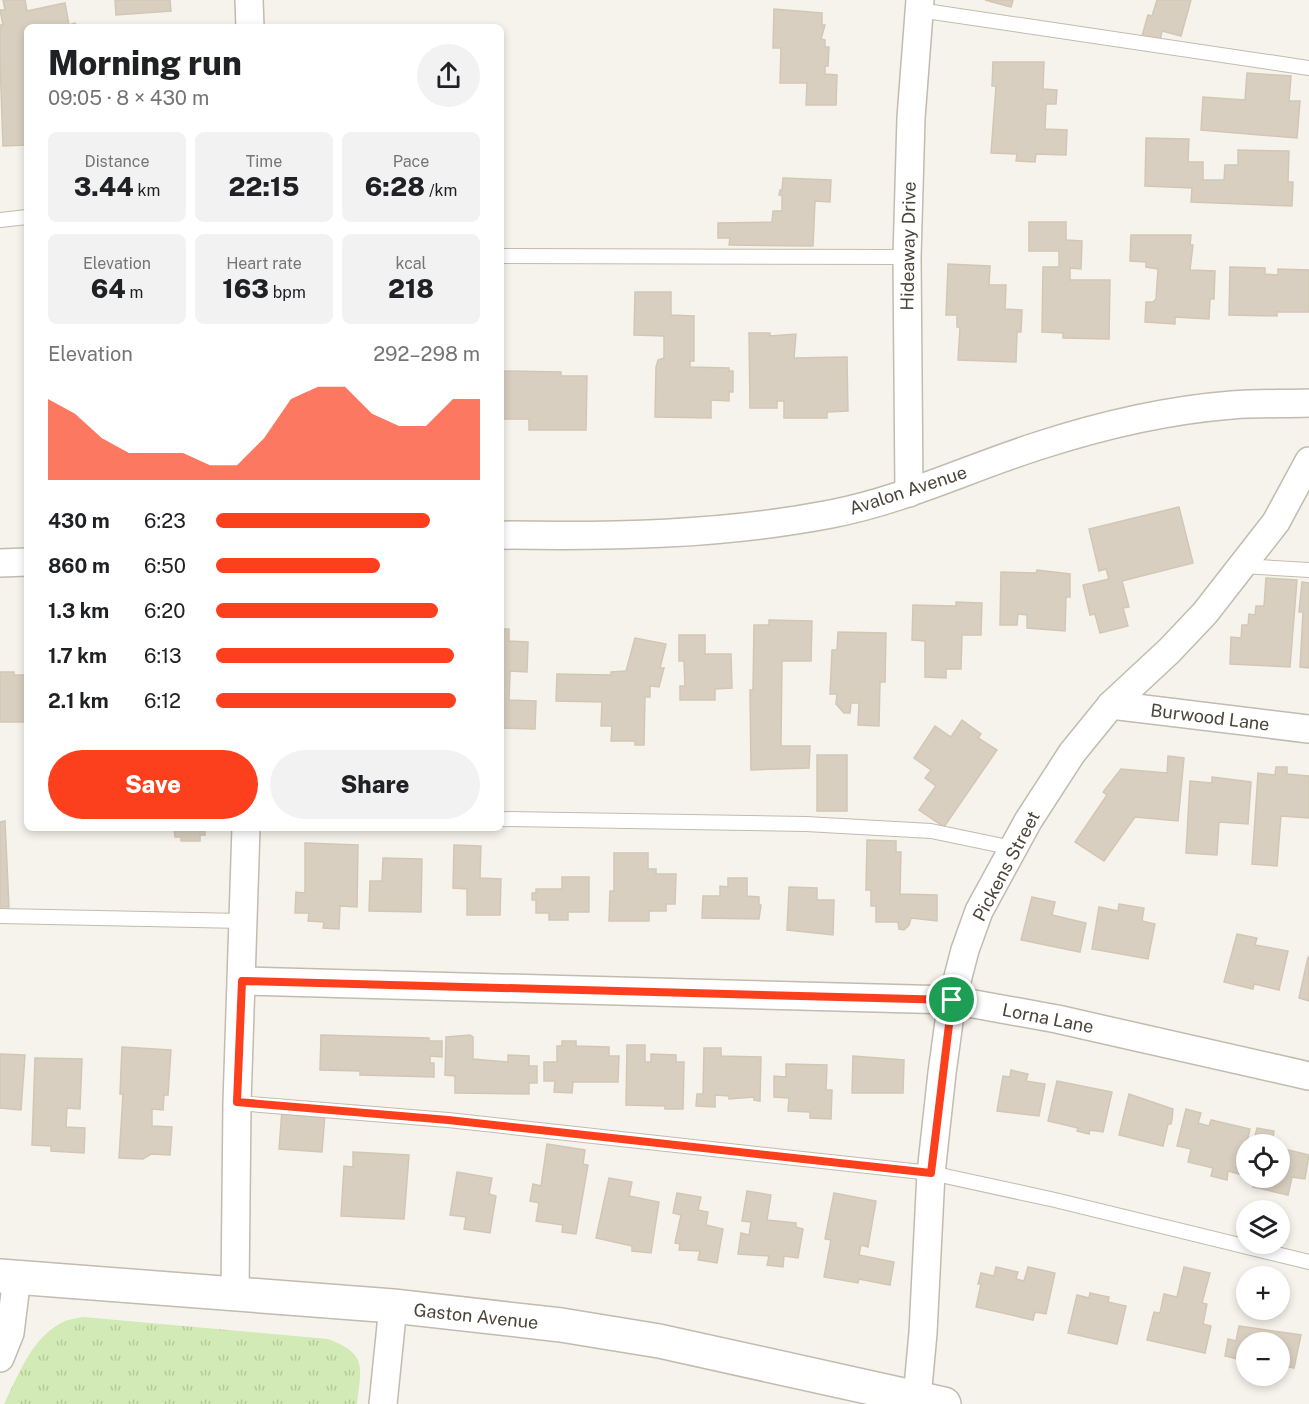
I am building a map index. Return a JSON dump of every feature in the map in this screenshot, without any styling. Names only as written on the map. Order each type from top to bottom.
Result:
[{"type":"street","points":[[249,0],[250,24]]},
{"type":"street","name":"Hideaway Drive","points":[[909,493],[907,257],[911,118],[920,5]]},
{"type":"street","name":"Avalon Avenue","points":[[504,535],[566,536],[724,530],[832,514],[909,493],[1041,444],[1147,417],[1232,405],[1309,403]]},
{"type":"street","name":"Pickens Street","points":[[931,1401],[923,1333],[931,1173],[952,1000],[965,950],[979,911],[1028,821],[1072,753],[1111,705],[1169,651],[1205,613],[1276,522],[1309,461]]},
{"type":"street","points":[[0,563],[24,562]]},
{"type":"street","name":"Burwood Lane","points":[[1111,705],[1309,729]]},
{"type":"street","points":[[235,1293],[237,1102],[246,831]]},
{"type":"street","name":"Lorna Lane","points":[[242,981],[952,1000],[1058,1019],[1309,1076]]},
{"type":"street","points":[[0,1358],[10,1333],[9,1277]]},
{"type":"street","name":"Gaston Avenue","points":[[9,1277],[393,1306],[561,1325],[659,1341],[931,1401]]},
{"type":"street","points":[[383,1404],[393,1306]]},
{"type":"lane","points":[[920,5],[1309,68]]},
{"type":"lane","points":[[0,220],[24,217]]},
{"type":"lane","points":[[504,256],[907,257]]},
{"type":"lane","points":[[1241,566],[1309,570]]},
{"type":"lane","points":[[504,819],[806,824],[931,831],[1013,848]]},
{"type":"lane","points":[[0,916],[243,921]]},
{"type":"lane","points":[[237,1102],[448,1120],[931,1173],[1055,1200],[1309,1262]]},
{"type":"green space","points":[[83,1317],[328,1339],[350,1350],[356,1356],[360,1371],[357,1404],[4,1404],[28,1357],[44,1336],[65,1321]]},
{"type":"building","points":[[3,0],[25,0],[27,11],[65,3],[69,24],[24,24],[24,145],[3,146],[0,25],[3,25],[0,10],[5,10]]},
{"type":"building","points":[[115,0],[170,0],[171,11],[116,15]]},
{"type":"building","points":[[985,0],[1013,0],[1011,7]]},
{"type":"building","points":[[1157,0],[1191,0],[1181,36],[1162,31],[1160,41],[1142,36],[1148,15],[1152,16]]},
{"type":"building","points":[[774,9],[822,13],[822,25],[825,25],[821,39],[825,40],[825,47],[829,47],[825,74],[837,75],[836,105],[806,105],[807,83],[780,83],[781,48],[773,48]]},
{"type":"building","points":[[993,62],[1044,62],[1043,89],[1057,90],[1056,104],[1046,104],[1045,129],[1067,130],[1066,155],[1036,154],[1035,162],[1016,161],[1017,154],[991,153],[996,86],[992,86]]},
{"type":"building","points":[[1247,73],[1291,76],[1289,101],[1300,101],[1297,138],[1201,130],[1203,97],[1245,100]]},
{"type":"building","points":[[1146,138],[1189,139],[1188,162],[1203,162],[1203,180],[1224,180],[1225,165],[1238,165],[1238,150],[1289,151],[1288,182],[1293,182],[1292,206],[1191,202],[1192,188],[1145,186]]},
{"type":"building","points":[[783,178],[831,180],[830,202],[815,201],[813,246],[729,245],[730,238],[718,238],[718,223],[772,222],[773,211],[782,211],[782,195],[779,195]]},
{"type":"building","points":[[1029,222],[1066,222],[1066,240],[1082,241],[1081,269],[1070,268],[1070,280],[1110,280],[1109,339],[1063,338],[1063,333],[1042,332],[1043,267],[1059,267],[1059,251],[1029,251]]},
{"type":"building","points":[[1131,235],[1191,235],[1190,245],[1193,245],[1190,270],[1215,271],[1214,299],[1210,299],[1209,319],[1175,317],[1175,324],[1145,322],[1146,302],[1153,302],[1156,299],[1158,269],[1146,267],[1146,262],[1130,261]]},
{"type":"building","points":[[948,264],[990,266],[989,285],[1006,285],[1005,309],[1022,310],[1021,332],[1017,332],[1016,362],[958,360],[960,327],[957,327],[957,315],[946,315]]},
{"type":"building","points":[[1230,267],[1265,268],[1265,274],[1278,275],[1278,269],[1309,270],[1309,312],[1277,312],[1277,316],[1229,315]]},
{"type":"building","points":[[635,292],[671,292],[671,315],[694,316],[694,361],[690,361],[690,367],[729,368],[729,371],[733,371],[733,392],[729,392],[729,401],[711,400],[711,418],[655,417],[656,367],[658,360],[664,358],[664,336],[634,335]]},
{"type":"building","points":[[749,333],[770,333],[770,336],[796,334],[794,358],[847,357],[848,411],[827,412],[827,418],[784,418],[784,401],[777,401],[777,408],[750,408]]},
{"type":"building","points":[[504,371],[561,372],[561,376],[587,376],[586,430],[529,430],[529,419],[504,419]]},
{"type":"building","points":[[1179,507],[1193,563],[1122,581],[1129,607],[1123,608],[1128,626],[1100,633],[1095,614],[1090,615],[1083,585],[1109,579],[1106,569],[1099,571],[1089,529]]},
{"type":"building","points":[[1037,570],[1070,574],[1070,597],[1066,597],[1065,631],[1027,628],[1027,615],[1018,614],[1017,625],[1000,625],[1001,572],[1036,573]]},
{"type":"building","points":[[1266,578],[1297,580],[1290,667],[1230,664],[1231,637],[1241,638],[1242,625],[1248,625],[1249,614],[1255,615],[1256,606],[1264,606]]},
{"type":"building","points":[[1302,582],[1309,583],[1309,668],[1300,667],[1303,612],[1299,612]]},
{"type":"building","points":[[956,602],[982,603],[981,635],[962,635],[961,669],[946,669],[946,678],[925,677],[925,641],[912,640],[913,605],[956,606]]},
{"type":"building","points":[[769,620],[812,621],[811,661],[782,661],[781,746],[810,746],[809,768],[751,770],[750,690],[753,690],[754,625],[769,625]]},
{"type":"building","points":[[504,629],[509,629],[509,641],[528,642],[527,672],[510,671],[509,700],[536,701],[535,729],[504,728]]},
{"type":"building","points":[[838,632],[886,633],[885,682],[880,682],[879,726],[858,725],[859,703],[851,703],[850,713],[844,713],[836,704],[837,694],[830,694],[832,650],[837,650]]},
{"type":"building","points":[[679,635],[705,635],[705,654],[731,654],[732,688],[715,689],[715,700],[680,700],[680,686],[685,686],[684,661],[679,661]]},
{"type":"building","points":[[635,638],[666,644],[660,668],[664,668],[659,687],[650,686],[650,697],[645,697],[644,745],[635,745],[635,741],[611,741],[612,726],[601,726],[602,702],[556,701],[557,674],[611,675],[611,672],[626,671]]},
{"type":"building","points":[[0,672],[24,675],[24,722],[0,722]]},
{"type":"building","points":[[962,720],[981,734],[978,738],[997,750],[944,827],[919,810],[936,786],[925,778],[931,770],[914,758],[935,726],[951,737]]},
{"type":"building","points":[[817,755],[847,755],[847,811],[817,811]]},
{"type":"building","points":[[1168,756],[1184,758],[1178,821],[1135,817],[1104,861],[1075,842],[1107,795],[1103,792],[1121,769],[1167,773]]},
{"type":"building","points":[[1276,767],[1287,767],[1287,774],[1309,776],[1309,818],[1281,816],[1277,866],[1252,864],[1258,773],[1275,775]]},
{"type":"building","points":[[1212,777],[1251,782],[1248,824],[1219,822],[1217,855],[1186,853],[1190,781],[1212,783]]},
{"type":"building","points":[[5,821],[9,907],[0,907],[0,822]]},
{"type":"building","points":[[174,831],[205,831],[205,835],[200,835],[200,841],[181,841],[181,837],[175,837]]},
{"type":"building","points":[[867,840],[896,841],[896,852],[901,852],[900,894],[937,895],[937,921],[911,918],[904,930],[899,929],[898,922],[876,922],[876,906],[871,906],[871,890],[866,890]]},
{"type":"building","points":[[305,843],[358,845],[357,907],[340,906],[339,929],[323,928],[324,922],[308,921],[309,913],[295,913],[296,892],[305,893]]},
{"type":"building","points":[[454,845],[481,846],[480,878],[501,879],[500,915],[467,915],[467,889],[453,888]]},
{"type":"building","points":[[614,853],[648,853],[648,869],[656,869],[656,874],[676,874],[675,904],[666,904],[666,911],[649,911],[649,921],[609,921],[610,891],[614,891]]},
{"type":"building","points":[[383,858],[422,859],[421,912],[369,911],[370,881],[382,881]]},
{"type":"building","points":[[562,877],[589,877],[589,912],[568,912],[568,920],[549,920],[549,913],[536,913],[536,900],[532,900],[532,893],[536,893],[536,889],[562,889]]},
{"type":"building","points":[[728,878],[747,878],[747,896],[759,897],[759,905],[761,905],[759,919],[702,918],[703,896],[720,896],[720,886],[728,887]]},
{"type":"building","points":[[789,887],[817,888],[817,900],[834,900],[833,935],[787,930]]},
{"type":"building","points":[[1032,897],[1055,902],[1052,915],[1086,923],[1080,952],[1021,940]]},
{"type":"building","points":[[1119,904],[1144,908],[1142,921],[1155,924],[1148,959],[1092,949],[1099,907],[1118,911]]},
{"type":"building","points":[[1237,934],[1257,938],[1255,945],[1288,951],[1279,990],[1254,984],[1253,989],[1224,982]]},
{"type":"building","points":[[1309,957],[1309,1001],[1299,998]]},
{"type":"building","points":[[321,1035],[429,1038],[429,1041],[442,1041],[442,1057],[430,1056],[430,1063],[434,1063],[434,1077],[360,1075],[360,1071],[320,1070]]},
{"type":"building","points":[[470,1035],[473,1037],[473,1059],[508,1062],[508,1055],[529,1056],[529,1066],[537,1066],[537,1083],[529,1083],[529,1094],[455,1093],[455,1076],[445,1075],[446,1037]]},
{"type":"building","points":[[562,1041],[576,1041],[576,1046],[609,1047],[609,1056],[619,1056],[618,1082],[573,1082],[572,1093],[554,1092],[555,1081],[544,1081],[544,1062],[557,1062],[557,1046],[562,1046]]},
{"type":"building","points":[[627,1045],[645,1045],[645,1062],[651,1062],[651,1054],[676,1055],[676,1062],[684,1062],[683,1109],[626,1105]]},
{"type":"building","points":[[122,1047],[171,1050],[168,1095],[164,1095],[163,1110],[152,1109],[152,1126],[172,1127],[170,1155],[151,1154],[143,1159],[119,1158],[123,1094],[120,1094]]},
{"type":"building","points":[[704,1048],[721,1048],[721,1056],[761,1057],[760,1101],[754,1100],[754,1097],[729,1099],[729,1096],[715,1095],[715,1107],[696,1106],[697,1094],[703,1094]]},
{"type":"building","points":[[0,1054],[25,1055],[21,1110],[0,1108]]},
{"type":"building","points":[[853,1056],[904,1060],[903,1093],[852,1093]]},
{"type":"building","points":[[35,1058],[82,1059],[80,1109],[67,1108],[66,1127],[85,1128],[84,1153],[51,1151],[51,1146],[32,1145]]},
{"type":"building","points":[[786,1064],[827,1065],[826,1090],[832,1090],[831,1119],[810,1118],[810,1112],[788,1111],[789,1098],[774,1097],[774,1076],[786,1077]]},
{"type":"building","points":[[1011,1070],[1028,1074],[1026,1081],[1045,1084],[1039,1116],[997,1111],[1003,1076],[1010,1077]]},
{"type":"building","points":[[1057,1081],[1112,1092],[1103,1132],[1090,1130],[1089,1134],[1077,1131],[1078,1128],[1048,1121]]},
{"type":"building","points":[[1129,1094],[1173,1109],[1171,1124],[1168,1124],[1163,1146],[1119,1135]]},
{"type":"building","points":[[1186,1109],[1201,1113],[1198,1123],[1209,1126],[1211,1120],[1250,1129],[1249,1134],[1236,1134],[1236,1173],[1228,1171],[1227,1180],[1211,1176],[1213,1168],[1188,1162],[1191,1149],[1177,1146]]},
{"type":"building","points":[[282,1110],[325,1113],[322,1152],[279,1149]]},
{"type":"building","points":[[1257,1128],[1274,1131],[1274,1134],[1256,1134]]},
{"type":"building","points":[[547,1144],[585,1150],[583,1164],[588,1165],[576,1234],[562,1232],[563,1225],[536,1221],[539,1203],[530,1201],[533,1184],[541,1186]]},
{"type":"building","points":[[1290,1150],[1309,1155],[1305,1179],[1292,1177],[1290,1186]]},
{"type":"building","points":[[353,1152],[409,1155],[404,1219],[341,1216],[344,1166],[353,1167]]},
{"type":"building","points":[[457,1172],[492,1178],[489,1194],[496,1196],[490,1233],[464,1229],[466,1217],[450,1215]]},
{"type":"building","points":[[609,1178],[632,1182],[629,1196],[659,1202],[651,1253],[632,1251],[632,1246],[596,1238]]},
{"type":"building","points":[[1257,1188],[1290,1188],[1288,1195]]},
{"type":"building","points":[[747,1191],[771,1195],[767,1220],[796,1223],[796,1227],[803,1229],[798,1258],[784,1256],[783,1267],[767,1265],[769,1256],[738,1254],[741,1233],[749,1235],[751,1222],[742,1221]]},
{"type":"building","points":[[677,1193],[701,1197],[698,1210],[708,1212],[706,1225],[723,1229],[717,1263],[698,1260],[700,1251],[679,1250],[680,1244],[675,1243],[681,1215],[673,1213]]},
{"type":"building","points":[[834,1193],[876,1201],[868,1247],[861,1245],[859,1255],[894,1262],[890,1285],[859,1279],[858,1283],[824,1277],[831,1240],[825,1239]]},
{"type":"building","points":[[996,1267],[1018,1272],[1016,1279],[1024,1281],[1028,1267],[1055,1273],[1046,1314],[1035,1312],[1033,1320],[976,1307],[981,1273],[994,1276]]},
{"type":"building","points":[[1184,1267],[1210,1273],[1202,1303],[1207,1304],[1203,1324],[1211,1326],[1205,1353],[1147,1340],[1154,1312],[1160,1313],[1164,1294],[1177,1297]]},
{"type":"building","points":[[1090,1293],[1109,1297],[1108,1302],[1126,1306],[1117,1344],[1068,1333],[1077,1295],[1089,1298]]},
{"type":"building","points":[[1239,1326],[1280,1332],[1238,1332]]},
{"type":"building","points":[[1290,1333],[1301,1335],[1294,1368],[1290,1367]]},
{"type":"building","points":[[1228,1339],[1236,1341],[1236,1359],[1225,1356]]},
{"type":"route","points":[[242,981],[952,1000],[931,1173],[448,1120],[237,1102],[242,981]]}]
